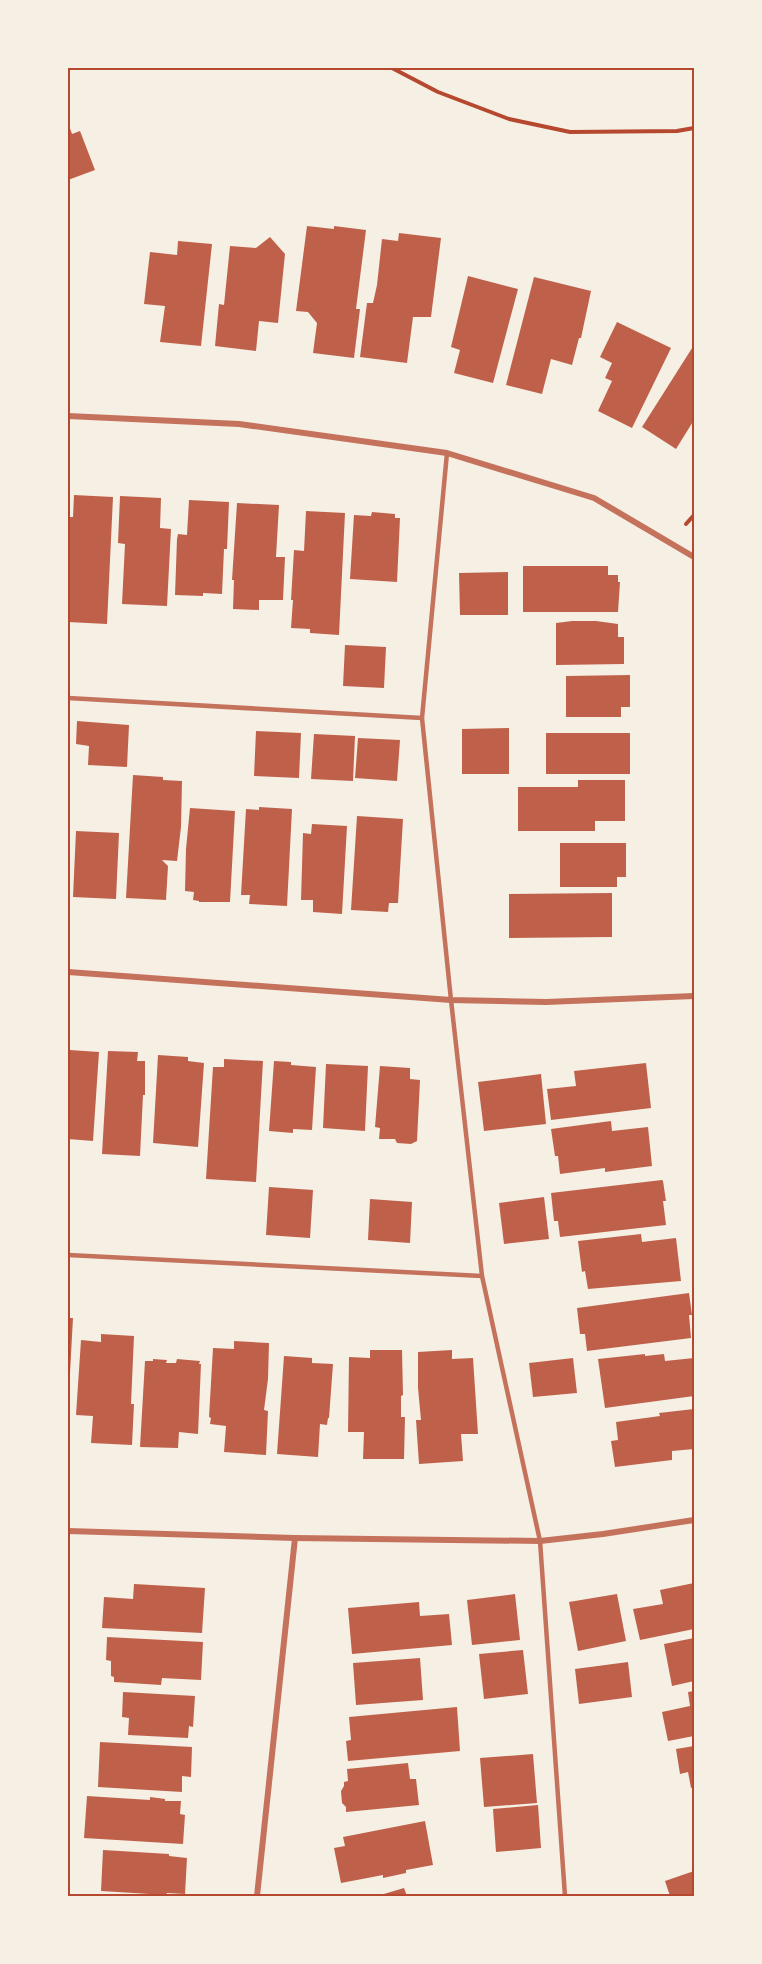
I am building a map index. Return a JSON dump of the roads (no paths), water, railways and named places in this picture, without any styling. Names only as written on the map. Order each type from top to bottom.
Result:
[{"type":"street","points":[[68,416],[239,424],[447,453],[594,498],[694,557]]},
{"type":"street","points":[[68,972],[451,1000],[546,1002],[694,996]]},
{"type":"street","points":[[68,1531],[295,1538],[540,1541],[694,1520]]},
{"type":"street","points":[[257,1896],[295,1538]]},
{"type":"lane","points":[[447,453],[422,718],[482,1276],[540,1541],[565,1896]]},
{"type":"lane","points":[[68,698],[422,718]]},
{"type":"lane","points":[[68,1255],[482,1276]]}]
